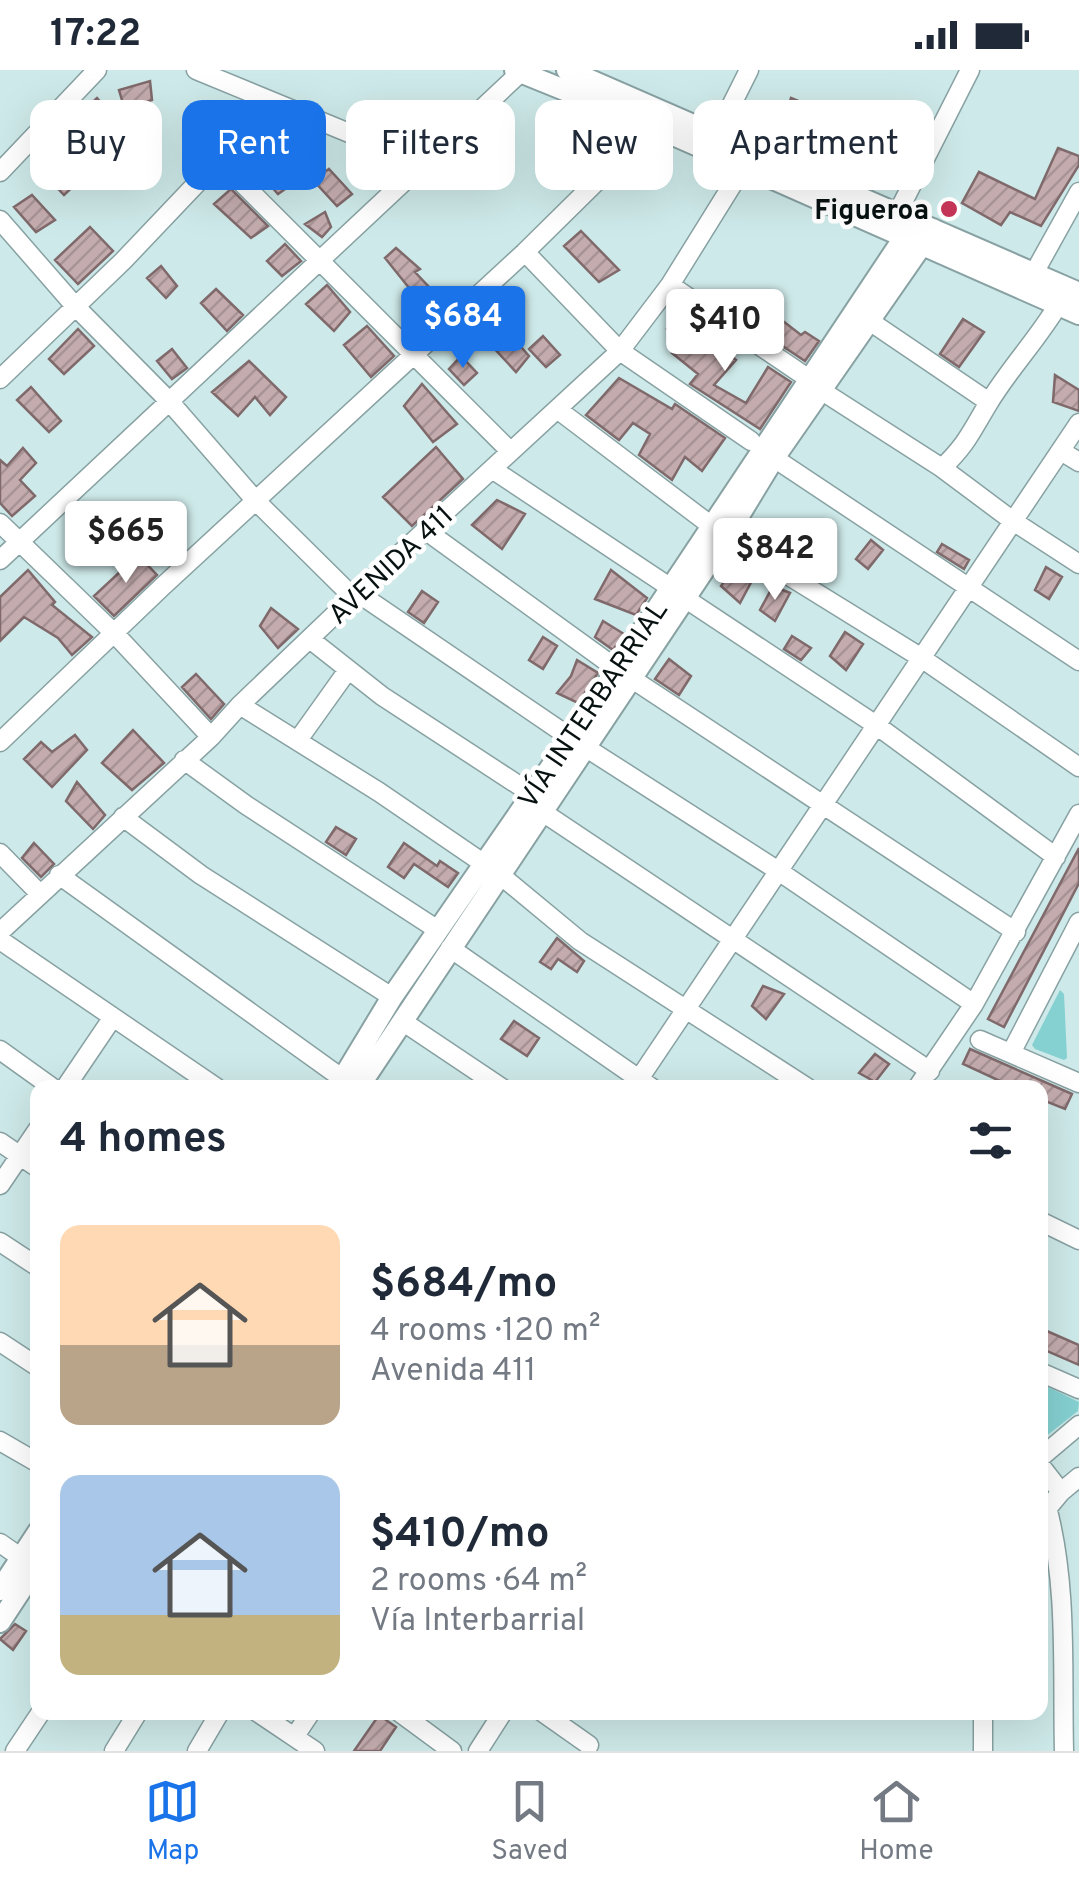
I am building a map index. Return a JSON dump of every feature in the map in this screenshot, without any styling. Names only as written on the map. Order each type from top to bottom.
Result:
[{"type":"main road","points":[[567,70],[693,124]]},
{"type":"main road","points":[[518,71],[589,100]]},
{"type":"main road","points":[[809,190],[1079,293]]},
{"type":"main road","points":[[833,190],[1079,314]]},
{"type":"main road","name":"VÍA INTERBARRIAL","points":[[350,1080],[402,1021],[444,939],[677,592],[774,458],[815,385],[868,320],[914,229]]},
{"type":"main road","name":"VÍA INTERBARRIAL","points":[[720,532],[914,229]]},
{"type":"main road","name":"VÍA INTERBARRIAL","points":[[349,1080],[392,998],[444,939]]},
{"type":"main road","points":[[0,1590],[30,1566]]},
{"type":"main road","points":[[0,1622],[30,1569]]},
{"type":"street","points":[[0,172],[97,70]]},
{"type":"street","points":[[196,70],[268,100]]},
{"type":"street","points":[[734,100],[749,70]]},
{"type":"street","points":[[914,229],[970,70]]},
{"type":"street","points":[[488,100],[518,71]]},
{"type":"street","points":[[0,378],[123,261],[190,190]]},
{"type":"street","points":[[249,190],[510,452]]},
{"type":"street","points":[[0,560],[393,190]]},
{"type":"street","points":[[0,742],[588,190]]},
{"type":"street","name":"AVENIDA 411","points":[[0,936],[39,893],[211,737],[240,704],[620,351],[670,285],[729,190]]},
{"type":"street","points":[[1034,274],[1079,192]]},
{"type":"street","points":[[0,220],[256,501],[356,595],[777,870],[974,1004]]},
{"type":"street","points":[[525,252],[620,351],[751,441]]},
{"type":"street","points":[[670,285],[1079,564]]},
{"type":"street","points":[[942,468],[966,444],[989,402],[1035,343],[1058,305]]},
{"type":"street","points":[[868,320],[989,402]]},
{"type":"street","points":[[557,409],[720,532],[920,657],[1079,767]]},
{"type":"street","points":[[643,1080],[730,940],[1079,424]]},
{"type":"street","points":[[1062,451],[1079,462]]},
{"type":"street","points":[[774,458],[1079,661]]},
{"type":"street","points":[[492,468],[876,725],[1056,857]]},
{"type":"street","points":[[0,523],[115,634],[211,737]]},
{"type":"street","points":[[425,530],[624,674],[1016,932]]},
{"type":"street","points":[[311,640],[382,696],[730,940],[930,1071]]},
{"type":"street","points":[[298,740],[348,670]]},
{"type":"street","points":[[240,704],[491,869],[580,941],[795,1080]]},
{"type":"street","points":[[184,760],[444,939],[636,1080]]},
{"type":"street","points":[[923,1080],[974,1004],[1079,814]]},
{"type":"street","points":[[123,818],[202,875],[392,998]]},
{"type":"street","points":[[0,853],[39,893]]},
{"type":"street","points":[[59,875],[339,1080]]},
{"type":"street","points":[[1011,1054],[1079,922]]},
{"type":"street","points":[[0,936],[205,1080]]},
{"type":"street","points":[[70,1080],[113,1017]]},
{"type":"street","points":[[402,1021],[490,1080]]},
{"type":"street","points":[[980,1040],[1079,1083]]},
{"type":"street","points":[[0,1050],[42,1080]]},
{"type":"street","points":[[0,1185],[30,1141]]},
{"type":"street","points":[[0,1142],[30,1163]]},
{"type":"street","points":[[1048,1226],[1079,1240]]},
{"type":"street","points":[[0,1242],[30,1262]]},
{"type":"street","points":[[0,1342],[30,1362]]},
{"type":"street","points":[[1048,1376],[1079,1390]]},
{"type":"street","points":[[1048,1455],[1079,1426]]},
{"type":"street","points":[[0,1442],[30,1459]]},
{"type":"street","points":[[1048,1474],[1060,1492]]},
{"type":"street","points":[[1048,1507],[1079,1477]]},
{"type":"street","points":[[1048,1522],[1056,1543],[1060,1579],[1064,1751]]},
{"type":"street","points":[[0,1544],[30,1562]]},
{"type":"street","points":[[15,1751],[36,1720]]},
{"type":"street","points":[[114,1751],[133,1720]]},
{"type":"street","points":[[197,1751],[215,1720]]},
{"type":"street","points":[[270,1720],[314,1751]]},
{"type":"street","points":[[296,1736],[306,1720]]},
{"type":"street","points":[[409,1720],[452,1751]]},
{"type":"street","points":[[478,1751],[498,1720]]},
{"type":"street","points":[[554,1720],[589,1744]]},
{"type":"street","points":[[983,1720],[983,1751]]},
{"type":"shaded area","points":[[1060,990],[1064,994],[1064,1060],[1032,1045]]},
{"type":"shaded area","points":[[1048,1387],[1079,1402],[1078,1411],[1048,1435]]},
{"type":"building","points":[[150,81],[152,100],[122,100],[119,90]]},
{"type":"building","points":[[1058,148],[1079,156],[1079,165],[1041,226],[1010,212],[1001,225],[962,203],[979,172],[1035,199]]},
{"type":"building","points":[[329,169],[352,194],[337,206],[322,190],[326,190]]},
{"type":"building","points":[[232,190],[268,226],[251,238],[214,204]]},
{"type":"building","points":[[32,195],[55,220],[36,232],[14,207]]},
{"type":"building","points":[[325,212],[331,227],[322,237],[305,224]]},
{"type":"building","points":[[90,227],[113,251],[78,284],[55,260]]},
{"type":"building","points":[[581,231],[619,270],[599,282],[564,246]]},
{"type":"building","points":[[285,244],[301,261],[282,276],[267,261]]},
{"type":"building","points":[[396,248],[420,269],[415,272],[443,302],[430,314],[385,258]]},
{"type":"building","points":[[161,266],[177,286],[166,298],[147,278]]},
{"type":"building","points":[[327,285],[350,312],[334,331],[306,304]]},
{"type":"building","points":[[216,289],[243,315],[227,331],[201,303]]},
{"type":"building","points":[[492,314],[529,356],[516,372],[478,331]]},
{"type":"building","points":[[675,314],[736,360],[714,385],[746,403],[768,367],[791,382],[760,429],[690,384],[698,374],[672,353],[682,340],[667,329]]},
{"type":"building","points":[[779,318],[801,335],[805,332],[819,341],[805,361],[769,337]]},
{"type":"building","points":[[963,319],[984,332],[959,367],[940,354]]},
{"type":"building","points":[[367,326],[394,356],[371,377],[344,345]]},
{"type":"building","points":[[78,329],[94,346],[64,374],[49,359]]},
{"type":"building","points":[[543,336],[560,355],[546,367],[529,349]]},
{"type":"building","points":[[172,349],[187,368],[172,379],[157,361]]},
{"type":"building","points":[[461,356],[477,373],[464,385],[449,369]]},
{"type":"building","points":[[249,361],[286,397],[270,415],[255,397],[238,416],[212,392]]},
{"type":"building","points":[[1055,375],[1079,390],[1079,411],[1053,402]]},
{"type":"building","points":[[619,378],[672,409],[675,404],[725,438],[702,471],[685,457],[672,480],[639,455],[650,434],[633,423],[619,440],[586,415]]},
{"type":"building","points":[[422,384],[457,424],[433,442],[404,406]]},
{"type":"building","points":[[31,387],[61,421],[49,432],[17,400]]},
{"type":"building","points":[[436,447],[463,479],[412,526],[383,497]]},
{"type":"building","points":[[23,448],[36,463],[20,480],[35,496],[12,516],[0,503],[0,460],[7,466]]},
{"type":"building","points":[[497,500],[525,514],[502,549],[472,525]]},
{"type":"building","points":[[871,540],[883,550],[868,569],[856,559]]},
{"type":"building","points":[[942,544],[969,560],[964,569],[937,552]]},
{"type":"building","points":[[138,555],[157,575],[114,616],[94,596]]},
{"type":"building","points":[[739,560],[756,573],[740,603],[721,586]]},
{"type":"building","points":[[1046,567],[1062,577],[1049,599],[1035,590]]},
{"type":"building","points":[[28,570],[55,602],[52,605],[92,637],[72,655],[58,638],[24,617],[0,641],[0,597]]},
{"type":"building","points":[[611,570],[647,598],[636,615],[595,599]]},
{"type":"building","points":[[773,586],[790,593],[775,621],[760,610]]},
{"type":"building","points":[[422,591],[438,602],[424,623],[408,612]]},
{"type":"building","points":[[271,608],[298,629],[278,648],[260,626]]},
{"type":"building","points":[[603,621],[624,634],[613,650],[595,637]]},
{"type":"building","points":[[845,632],[863,644],[846,670],[830,656]]},
{"type":"building","points":[[792,636],[811,648],[801,660],[784,649]]},
{"type":"building","points":[[543,637],[557,646],[543,669],[529,660]]},
{"type":"building","points":[[669,659],[691,676],[679,695],[655,679]]},
{"type":"building","points":[[577,660],[598,673],[578,703],[557,693],[571,676]]},
{"type":"building","points":[[196,674],[224,704],[211,719],[182,687]]},
{"type":"building","points":[[133,730],[164,763],[132,790],[102,763]]},
{"type":"building","points":[[75,735],[87,750],[52,787],[24,759],[41,742],[52,752]]},
{"type":"building","points":[[77,782],[105,815],[93,829],[66,801]]},
{"type":"building","points":[[336,827],[356,839],[346,855],[326,842]]},
{"type":"building","points":[[34,843],[54,864],[41,877],[22,858]]},
{"type":"building","points":[[404,843],[437,866],[440,861],[458,873],[448,887],[414,864],[404,878],[388,867]]},
{"type":"building","points":[[1079,848],[1079,883],[1004,1027],[988,1019]]},
{"type":"building","points":[[557,938],[584,961],[577,972],[558,959],[551,969],[540,962]]},
{"type":"building","points":[[763,986],[784,994],[766,1019],[752,1006]]},
{"type":"building","points":[[514,1021],[539,1038],[527,1056],[501,1039]]},
{"type":"building","points":[[970,1049],[1040,1080],[998,1080],[963,1064]]},
{"type":"building","points":[[875,1054],[889,1064],[877,1080],[859,1073]]},
{"type":"building","points":[[1048,1083],[1072,1094],[1065,1109],[1048,1102]]},
{"type":"building","points":[[1048,1331],[1079,1345],[1079,1365],[1048,1351]]},
{"type":"building","points":[[15,1624],[26,1631],[13,1650],[0,1639]]},
{"type":"building","points":[[376,1720],[386,1720],[396,1727],[380,1751],[354,1751]]},
{"type":"place","name":"Figueroa","points":[[949,209]]}]
